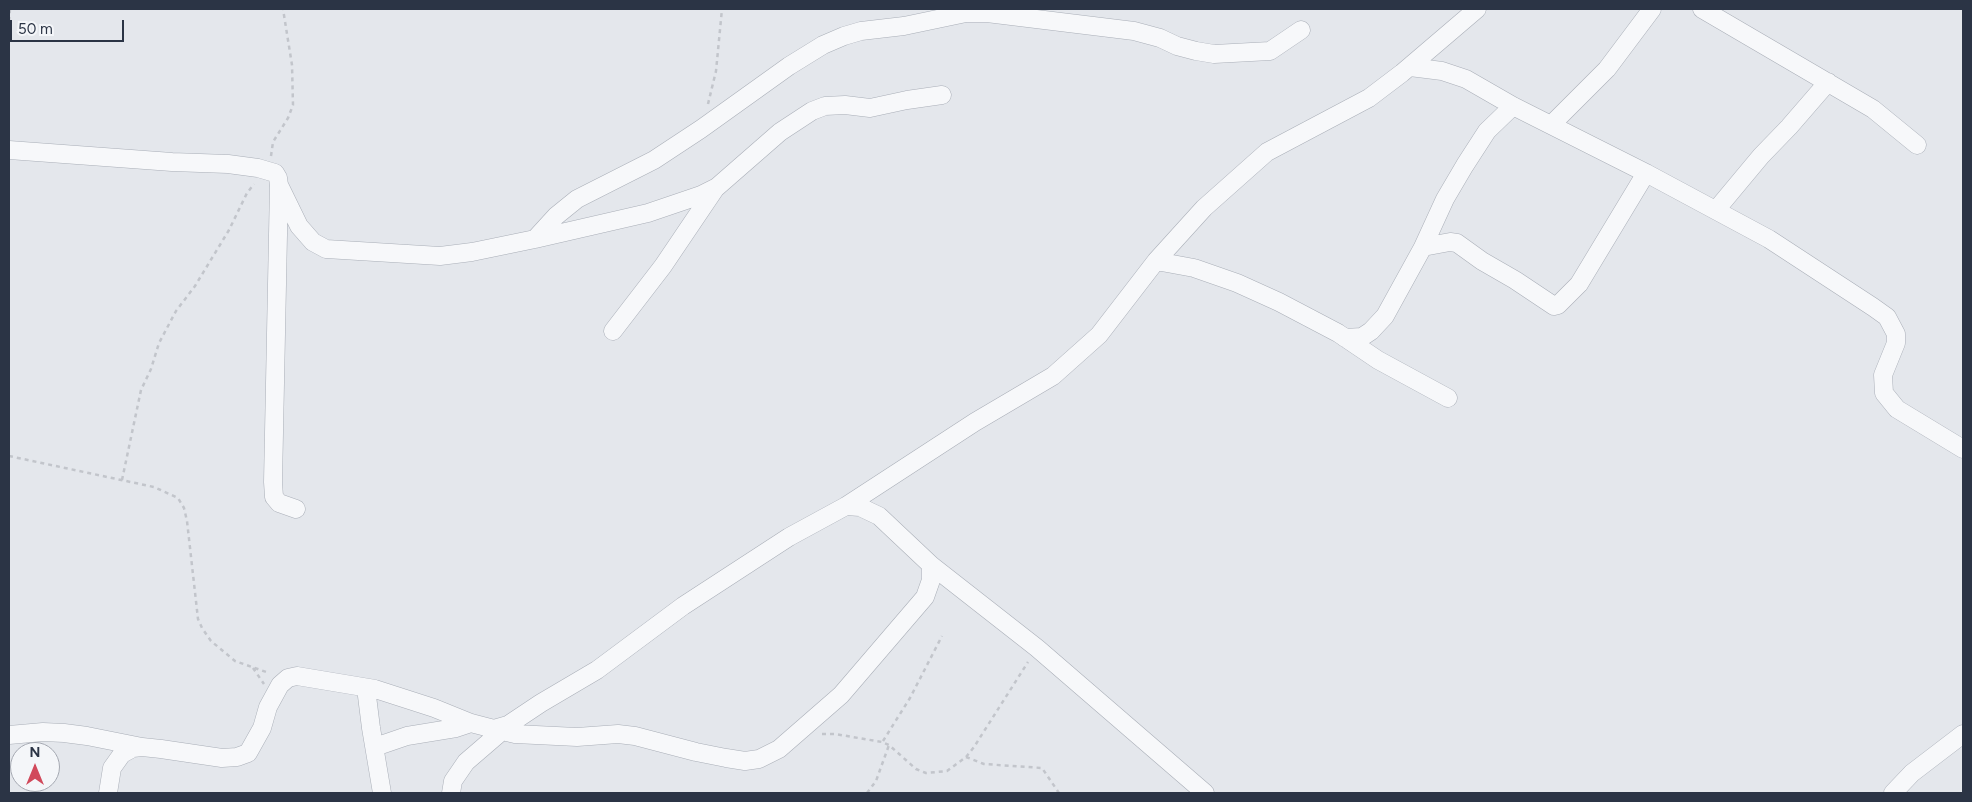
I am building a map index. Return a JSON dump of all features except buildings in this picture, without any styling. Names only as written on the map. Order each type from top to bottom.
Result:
[{"type":"street","points":[[451,793],[453,781],[466,762],[498,730],[597,670],[683,606],[790,537],[846,506],[975,422],[1053,376],[1099,334],[1156,261],[1204,208],[1267,152],[1369,98],[1410,67],[1477,9]]},
{"type":"street","points":[[1550,124],[1607,69],[1652,9]]},
{"type":"street","points":[[1702,9],[1873,109],[1918,145]]},
{"type":"street","points":[[535,239],[556,216],[577,199],[654,160],[702,129],[789,66],[824,45],[861,30],[904,26],[966,13],[987,13],[1134,30],[1160,38],[1177,46],[1214,54],[1270,51],[1301,30]]},
{"type":"street","points":[[1410,67],[1442,71],[1466,79],[1513,106],[1646,173],[1769,239],[1887,317],[1896,334],[1896,342],[1883,375],[1884,393],[1897,409],[1963,450]]},
{"type":"street","points":[[1716,210],[1761,156],[1828,82]]},
{"type":"street","points":[[613,331],[663,266],[717,187],[780,132],[812,111],[825,106],[845,105],[870,108],[942,95]]},
{"type":"street","points":[[1345,338],[1362,336],[1371,331],[1385,316],[1423,247],[1445,199],[1465,165],[1487,131],[1513,106]]},
{"type":"street","points":[[9,150],[172,162],[228,164],[275,176]]},
{"type":"street","points":[[1423,247],[1450,242],[1457,243],[1554,306],[1558,305],[1579,284],[1646,173]]},
{"type":"street","points":[[275,176],[299,226],[313,242],[326,249],[440,256],[472,252],[535,239],[648,213],[688,200],[717,187]]},
{"type":"street","points":[[275,176],[273,482],[274,497],[279,503],[296,509]]},
{"type":"street","points":[[1156,261],[1194,268],[1237,283],[1279,302],[1345,338],[1378,360],[1448,398]]},
{"type":"street","points":[[846,506],[860,507],[879,516],[931,565],[1037,648],[1205,793]]},
{"type":"street","points":[[9,735],[43,732],[99,738],[210,758],[237,757],[248,753],[262,728],[268,707],[280,684],[288,678],[297,676],[376,689],[434,708],[471,723],[515,734],[577,737],[618,734],[634,736],[726,758],[745,761],[759,760],[779,749],[840,695],[925,597],[931,580],[931,565]]},
{"type":"street","points":[[929,590],[946,577]]},
{"type":"street","points":[[366,688],[382,793]]},
{"type":"street","points":[[375,748],[407,736],[456,728],[471,723]]},
{"type":"street","points":[[1893,793],[1912,773],[1963,734]]},
{"type":"street","points":[[99,738],[112,768]]},
{"type":"street","points":[[108,793],[112,768],[122,754],[133,748],[142,747]]},
{"type":"path","points":[[9,21],[10,9]]},
{"type":"path","points":[[122,480],[141,390],[151,369],[159,343],[176,311],[229,230],[247,193],[258,180],[275,176],[272,159],[273,142],[288,118],[293,105],[292,65],[283,9]]},
{"type":"path","points":[[702,129],[716,71],[722,9]]},
{"type":"path","points":[[9,456],[154,487],[178,498],[184,508],[198,619],[211,641],[235,661],[288,678]]},
{"type":"path","points":[[882,742],[910,698],[942,636]]},
{"type":"path","points":[[818,734],[835,734],[882,742],[889,745],[916,769],[926,773],[947,771],[966,757],[1008,696],[1037,648]]},
{"type":"path","points":[[867,793],[880,772],[889,745]]},
{"type":"path","points":[[966,757],[984,764],[1042,768],[1059,793]]}]
